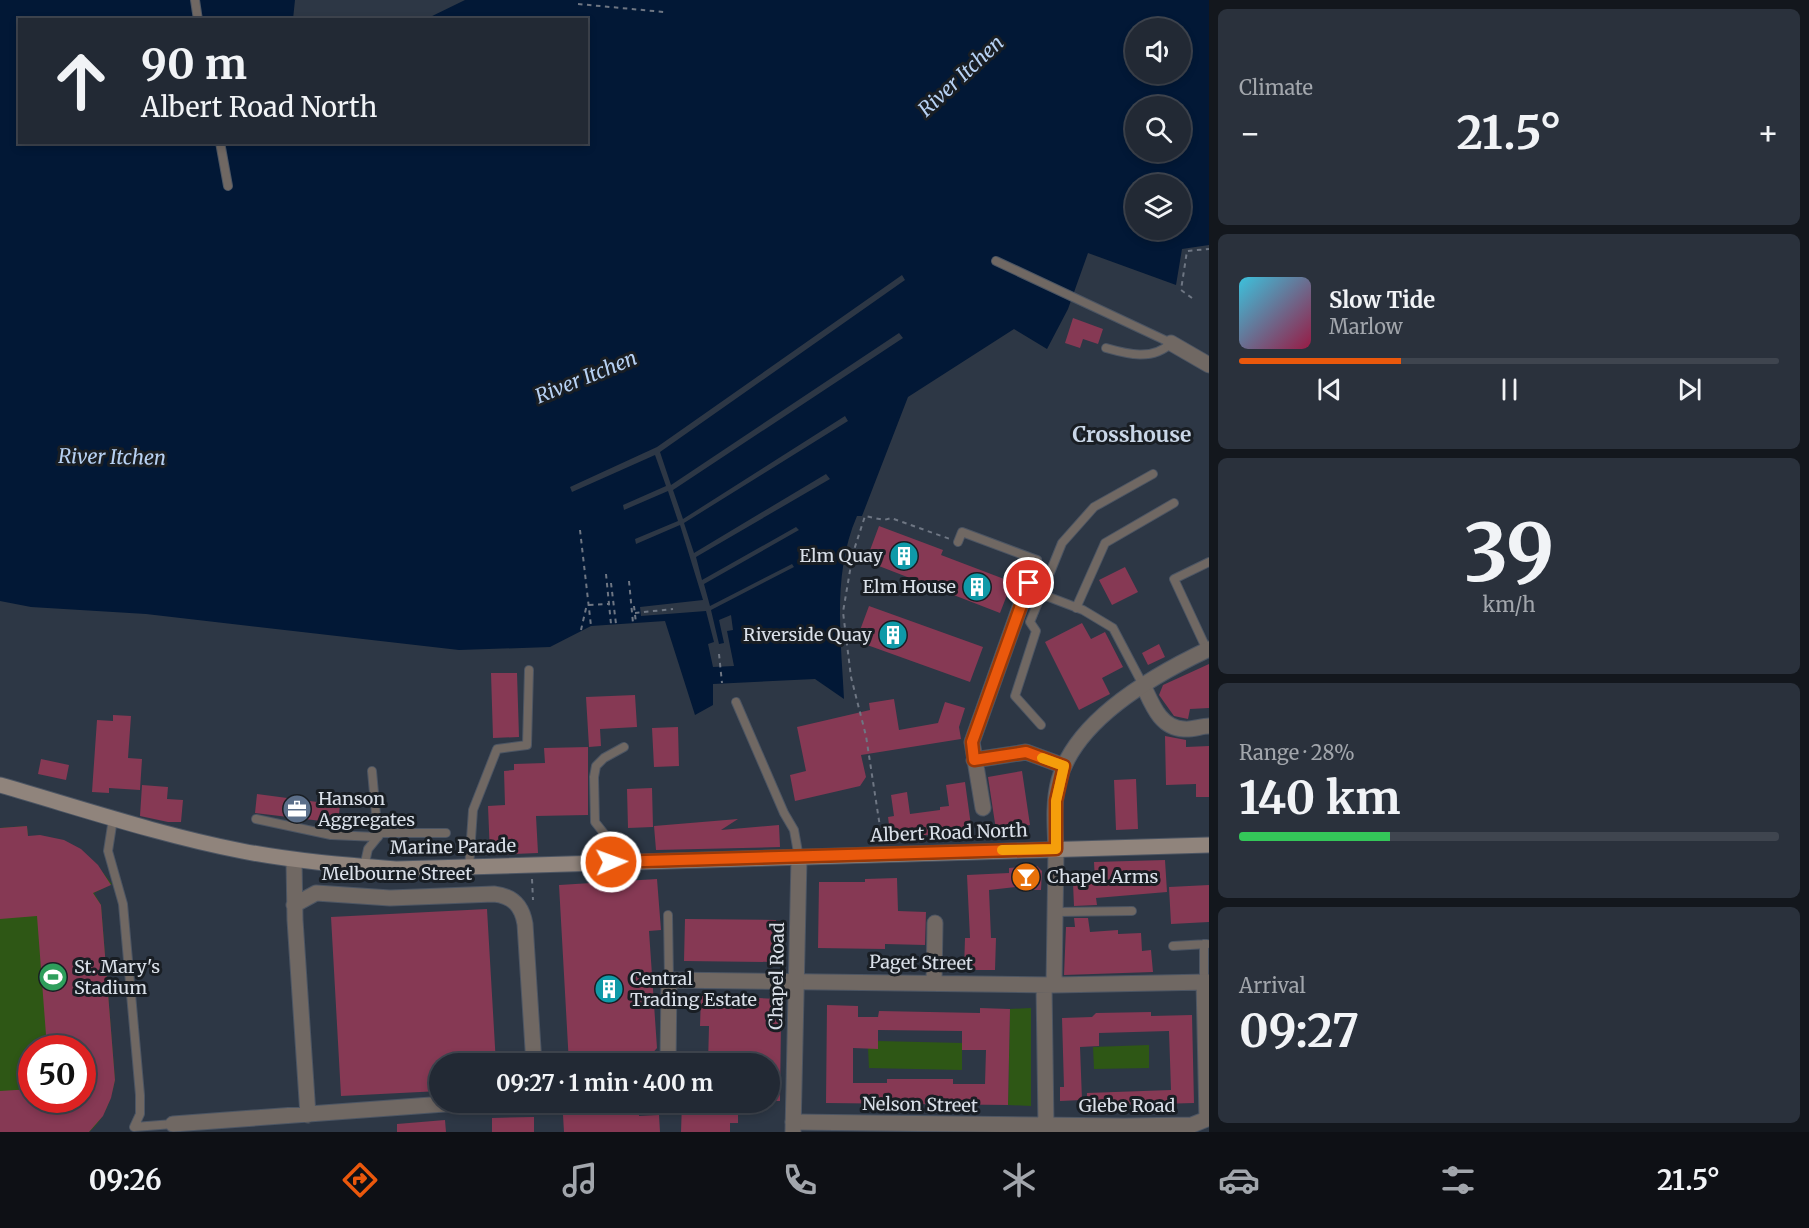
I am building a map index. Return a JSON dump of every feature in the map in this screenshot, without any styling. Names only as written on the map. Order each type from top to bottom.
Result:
[{"type":"main road","name":"Marine Parade","points":[[0,785],[113,819],[241,851],[294,860],[364,867],[470,868],[799,858]]},
{"type":"main road","name":"Albert Road North","points":[[799,858],[1209,845]]},
{"type":"street","points":[[1171,343],[1209,365]]},
{"type":"street","points":[[982,808],[972,742],[1035,565]]},
{"type":"street","points":[[1046,1126],[1049,985],[1056,912],[1056,801],[1064,766],[1087,733],[1143,685],[1208,650]]},
{"type":"street","points":[[1143,685],[1156,713],[1165,722],[1184,729],[1209,726]]},
{"type":"street","points":[[974,760],[1026,752],[1064,766]]},
{"type":"street","name":"Chapel Road","points":[[793,1127],[799,858]]},
{"type":"street","points":[[294,860],[294,904],[308,1115]]},
{"type":"street","name":"Melbourne Street","points":[[294,904],[316,893],[390,898],[494,894],[511,898],[523,913]]},
{"type":"street","points":[[523,913],[533,1053]]},
{"type":"street","points":[[934,983],[935,923]]},
{"type":"street","points":[[668,1053],[669,980]]},
{"type":"street","name":"Paget Street","points":[[669,980],[1049,985],[1206,982]]},
{"type":"street","points":[[1206,982],[1208,1119]]},
{"type":"street","points":[[180,1127],[429,1105]]},
{"type":"street","name":"Glebe Road","points":[[1046,1126],[1192,1125],[1208,1119]]},
{"type":"street","name":"Nelson Street","points":[[793,1127],[1046,1126]]},
{"type":"lane","points":[[195,0],[198,18]]},
{"type":"lane","points":[[220,144],[228,186]]},
{"type":"lane","points":[[996,261],[1171,343],[1166,348],[1142,355],[1106,348]]},
{"type":"lane","points":[[1041,725],[1015,696],[1036,631],[1030,622],[1062,543],[1094,507],[1153,474]]},
{"type":"lane","points":[[1076,608],[1105,543],[1174,502]]},
{"type":"lane","points":[[958,542],[962,532],[1037,560],[1035,565]]},
{"type":"lane","points":[[1208,650],[1174,579],[1209,562]]},
{"type":"lane","points":[[1041,594],[1076,608],[1113,628],[1143,685]]},
{"type":"lane","points":[[470,868],[472,810],[483,778],[497,749],[527,745],[529,670]]},
{"type":"lane","points":[[736,702],[794,830],[799,858]]},
{"type":"lane","points":[[611,862],[610,841],[595,822],[594,777],[596,766],[604,758],[624,747]]},
{"type":"lane","points":[[372,771],[378,837]]},
{"type":"lane","points":[[113,819],[108,852],[123,904],[140,1095],[140,1114],[134,1127],[180,1127]]},
{"type":"lane","points":[[256,819],[332,835],[378,837]]},
{"type":"lane","points":[[364,867],[368,849],[381,833],[446,833]]},
{"type":"lane","points":[[1056,912],[1132,911]]},
{"type":"lane","points":[[668,915],[669,980]]},
{"type":"lane","points":[[1173,946],[1207,944],[1206,982]]},
{"type":"path","points":[[602,7],[603,0]]},
{"type":"path","points":[[578,4],[664,12]]},
{"type":"path","points":[[1192,298],[1181,290],[1187,251],[1209,249]]},
{"type":"path","points":[[884,520],[865,516],[853,553],[843,612],[851,677],[866,736],[884,855]]},
{"type":"path","points":[[580,530],[591,626]]},
{"type":"path","points":[[606,574],[610,624]]},
{"type":"path","points":[[629,581],[634,623],[634,606]]},
{"type":"path","points":[[611,584],[616,624]]},
{"type":"path","points":[[581,630],[588,600]]},
{"type":"path","points":[[589,605],[609,604]]},
{"type":"path","points":[[635,613],[673,609]]},
{"type":"path","points":[[719,654],[722,683]]},
{"type":"path","points":[[523,913],[533,907],[531,866]]},
{"type":"green space","name":"St. Mary's Stadium","points":[[27,826],[28,836],[67,846],[85,855],[112,884],[94,893],[101,905],[115,1080],[106,1108],[95,1127],[89,1132],[0,1132],[0,828]]},
{"type":"green space","points":[[1031,1008],[1031,1106],[1008,1105],[1010,1009]]},
{"type":"green space","points":[[878,1041],[962,1043],[962,1070],[869,1068],[868,1048]]},
{"type":"green space","points":[[1149,1045],[1149,1068],[1094,1069],[1093,1047]]},
{"type":"water","name":"River Itchen","points":[[0,0],[295,0],[293,18],[18,18],[18,144],[588,144],[588,18],[428,18],[465,0],[1209,0],[1209,245],[1182,249],[1176,285],[1088,253],[1068,309],[1047,349],[1014,329],[908,397],[862,516],[857,516],[844,560],[840,630],[844,699],[815,679],[713,684],[713,705],[695,715],[665,621],[591,626],[550,647],[459,650],[146,614],[31,607],[0,601]]},
{"type":"pier","points":[[902,275],[905,280],[660,452],[671,485],[899,333],[903,338],[673,490],[683,519],[845,416],[848,421],[684,523],[694,553],[826,474],[830,479],[696,557],[702,580],[796,527],[799,530],[704,584],[710,606],[792,564],[794,567],[711,610],[719,644],[724,643],[719,620],[731,615],[733,630],[727,631],[734,666],[713,667],[708,644],[714,642],[706,611],[641,616],[640,607],[703,600],[680,525],[636,544],[635,539],[678,521],[668,491],[624,510],[623,505],[666,486],[655,455],[572,492],[570,487],[657,447]]},
{"type":"building","points":[[1073,318],[1103,329],[1098,344],[1083,339],[1080,348],[1065,343]]},
{"type":"building","points":[[879,526],[943,550],[941,555],[1012,582],[1000,613],[866,561]]},
{"type":"building","points":[[1125,567],[1138,592],[1112,605],[1099,580]]},
{"type":"building","points":[[869,606],[983,647],[970,682],[856,641]]},
{"type":"building","points":[[1082,623],[1091,639],[1105,632],[1123,667],[1102,678],[1110,694],[1079,710],[1045,642]]},
{"type":"building","points":[[1159,644],[1165,657],[1148,665],[1142,653]]},
{"type":"building","points":[[1209,664],[1209,708],[1190,709],[1188,719],[1174,716],[1159,695],[1163,685]]},
{"type":"building","points":[[491,673],[517,673],[519,737],[493,738]]},
{"type":"building","points":[[635,695],[637,727],[600,729],[601,746],[589,747],[586,697]]},
{"type":"building","points":[[894,699],[899,730],[938,723],[945,702],[965,708],[959,727],[961,739],[861,755],[866,777],[860,786],[795,801],[790,775],[806,771],[797,727],[870,710],[869,703]]},
{"type":"building","points":[[113,715],[131,716],[128,758],[142,759],[140,790],[109,788],[109,793],[92,792],[97,720],[113,721]]},
{"type":"building","points":[[678,727],[679,766],[654,767],[652,728]]},
{"type":"building","points":[[1165,736],[1186,740],[1186,747],[1209,746],[1209,797],[1196,797],[1196,784],[1166,785]]},
{"type":"building","points":[[588,747],[588,815],[536,816],[538,853],[490,855],[488,806],[505,805],[504,771],[514,770],[514,764],[545,763],[544,748]]},
{"type":"building","points":[[41,759],[69,765],[66,780],[38,774]]},
{"type":"building","points":[[1022,771],[1030,825],[996,830],[988,777]]},
{"type":"building","points":[[1136,779],[1138,829],[1116,830],[1114,780]]},
{"type":"building","points":[[965,782],[972,833],[955,835],[955,831],[891,840],[888,817],[894,816],[891,795],[907,792],[910,814],[940,810],[940,807],[949,806],[946,785]]},
{"type":"building","points":[[142,785],[168,787],[167,799],[183,800],[181,822],[168,822],[140,816]]},
{"type":"building","points":[[652,788],[653,827],[628,828],[627,789]]},
{"type":"building","name":"Hanson Aggregates","points":[[257,794],[340,805],[338,823],[255,813]]},
{"type":"building","points":[[738,819],[721,830],[779,825],[780,847],[656,850],[654,826]]},
{"type":"building","name":"St. Mary's Stadium","points":[[27,826],[28,836],[40,835],[64,840],[81,849],[98,865],[111,885],[93,893],[101,905],[115,1080],[111,1098],[103,1116],[89,1132],[0,1132],[0,1091],[18,1090],[18,1113],[96,1113],[96,1035],[46,1035],[37,916],[0,919],[0,828]]},
{"type":"building","points":[[1165,860],[1167,892],[1096,898],[1097,905],[1074,906],[1073,883],[1095,882],[1094,862]]},
{"type":"building","points":[[1037,866],[1042,871],[1041,890],[1026,890],[1026,886],[989,890],[991,938],[996,938],[995,970],[964,970],[965,938],[970,938],[967,875],[1009,873],[1009,868]]},
{"type":"building","points":[[897,878],[898,911],[926,912],[925,945],[885,944],[885,949],[818,948],[819,882],[865,882],[865,879]]},
{"type":"building","name":"Central Trading Estate","points":[[657,879],[661,930],[649,931],[657,1048],[653,1053],[568,1053],[559,885]]},
{"type":"building","points":[[1209,885],[1209,922],[1171,924],[1169,887]]},
{"type":"building","points":[[487,909],[495,1053],[429,1053],[429,1092],[341,1096],[331,917]]},
{"type":"building","points":[[1074,918],[1088,918],[1090,932],[1118,930],[1118,934],[1141,933],[1142,951],[1151,950],[1153,972],[1064,975],[1066,927],[1075,927]]},
{"type":"building","points":[[685,919],[776,920],[775,962],[684,961]]},
{"type":"building","points":[[701,995],[778,999],[778,1021],[781,1021],[780,1101],[780,1053],[708,1053],[709,1026],[700,1026]]},
{"type":"building","points":[[827,1005],[858,1006],[858,1017],[878,1017],[879,1011],[980,1013],[980,1008],[1010,1009],[1008,1105],[826,1103]],"holes":[[[878,1030],[962,1031],[962,1050],[986,1050],[985,1084],[953,1084],[953,1079],[887,1079],[887,1083],[853,1083],[853,1048],[878,1049]]]},
{"type":"building","points":[[1151,1012],[1151,1016],[1192,1015],[1194,1103],[1087,1106],[1087,1093],[1171,1090],[1169,1031],[1099,1033],[1099,1046],[1080,1047],[1082,1100],[1060,1101],[1060,1087],[1064,1087],[1062,1018],[1092,1017],[1096,1013]]},
{"type":"building","points":[[639,1113],[639,1116],[659,1115],[660,1132],[564,1132],[563,1115]]},
{"type":"building","points":[[682,1113],[738,1113],[738,1123],[730,1123],[730,1132],[681,1132]]},
{"type":"building","points":[[534,1117],[534,1132],[492,1132],[492,1118]]},
{"type":"building","points":[[445,1120],[446,1132],[397,1132],[397,1124]]},
{"type":"slow traffic","points":[[1002,850],[1056,849],[1057,789],[1064,766],[1042,758]]},
{"type":"place","name":"Elm Quay","points":[[904,556]]},
{"type":"place","name":"Elm House","points":[[977,587]]},
{"type":"place","name":"Riverside Quay","points":[[893,635]]},
{"type":"place","name":"Hanson Aggregates","points":[[297,809]]},
{"type":"place","name":"Chapel Arms","points":[[1026,877]]},
{"type":"place","name":"St. Mary's Stadium","points":[[53,977]]},
{"type":"place","name":"Central Trading Estate","points":[[609,989]]},
{"type":"district","name":"Crosshouse","points":[[1132,435]]},
{"type":"route","points":[[611,862],[1056,849],[1057,789],[1064,766],[1026,752],[974,760],[972,742],[1029,583]]}]
